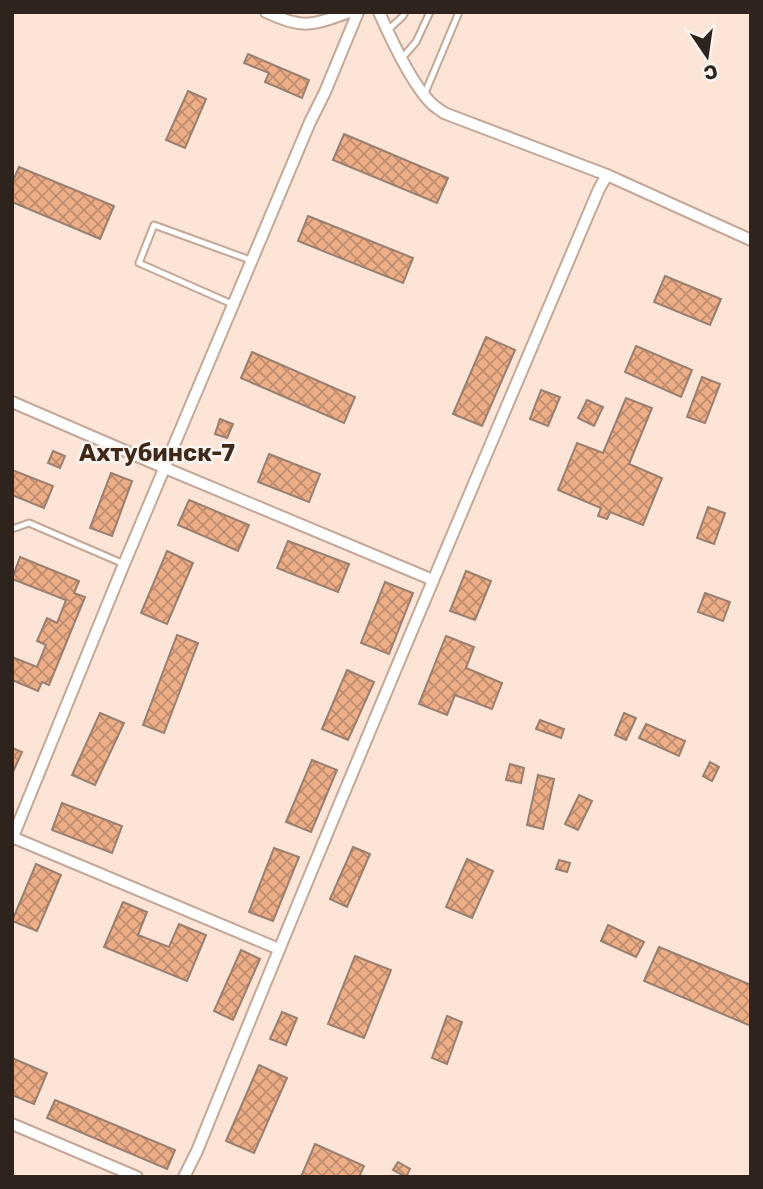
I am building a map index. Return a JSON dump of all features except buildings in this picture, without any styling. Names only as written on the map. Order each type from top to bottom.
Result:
[{"type":"street","points":[[266,12],[287,22],[302,24],[323,21],[349,12]]},
{"type":"street","points":[[279,948],[13,838],[124,564],[358,12]]},
{"type":"street","points":[[379,12],[418,86],[431,103],[444,113],[607,174],[751,240]]},
{"type":"street","points":[[184,1177],[197,1152],[433,579],[607,174]]},
{"type":"street","points":[[12,402],[433,579]]},
{"type":"street","points":[[12,1124],[137,1177]]},
{"type":"lane","points":[[387,30],[405,12]]},
{"type":"lane","points":[[402,58],[416,42],[430,12]]},
{"type":"lane","points":[[425,95],[459,12]]},
{"type":"lane","points":[[234,305],[139,263],[154,225],[253,261]]},
{"type":"lane","points":[[12,529],[29,523],[124,564]]},
{"type":"district","name":"Ахтубинск-7","points":[[157,453]]}]
